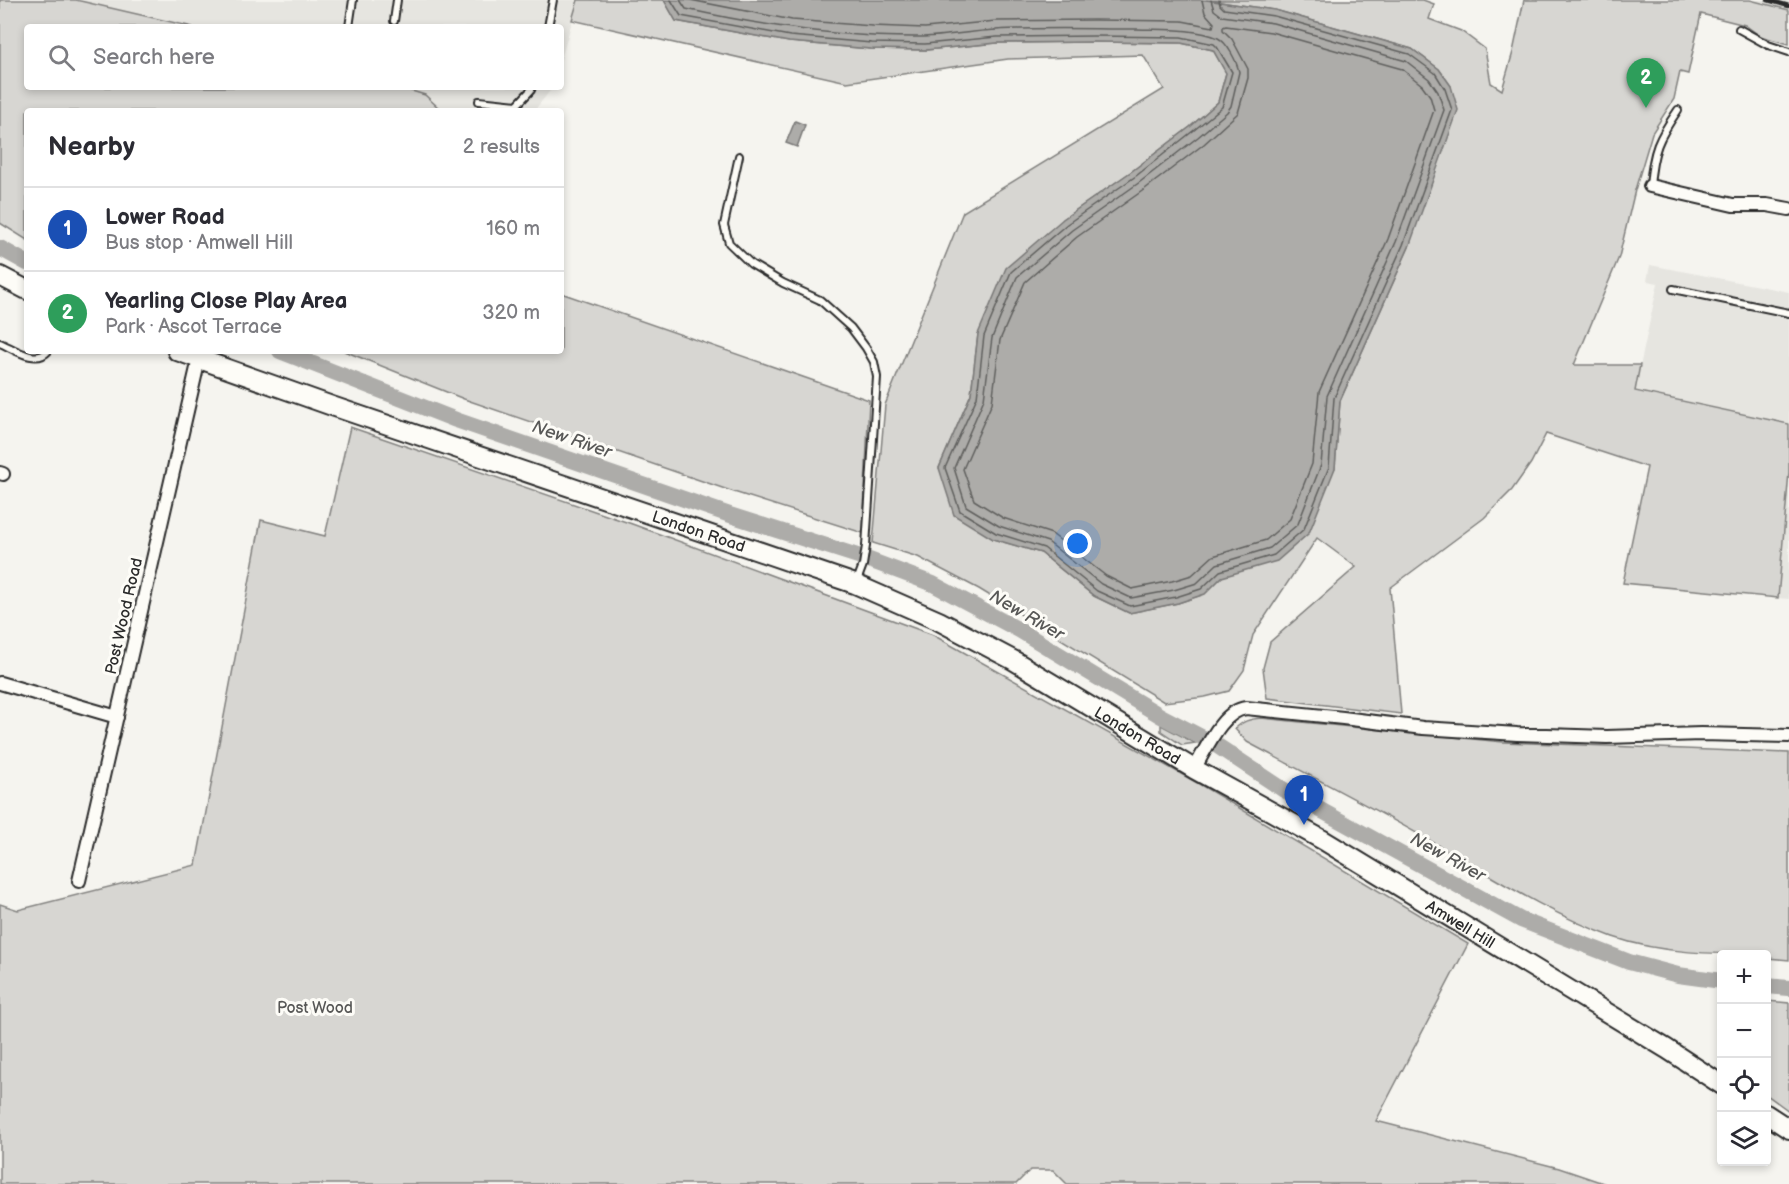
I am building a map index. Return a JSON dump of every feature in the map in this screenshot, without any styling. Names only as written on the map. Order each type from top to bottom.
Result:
[{"type":"main road","points":[[0,276],[24,288]]},
{"type":"main road","name":"London Road","points":[[186,354],[332,406],[855,584],[939,621],[1013,660],[1194,769]]},
{"type":"main road","name":"Amwell Hill","points":[[1194,769],[1323,840],[1717,1082]]},
{"type":"main road","points":[[1771,1117],[1789,1129]]},
{"type":"street","points":[[1650,186],[1733,205],[1767,205],[1789,209]]},
{"type":"street","name":"Post Wood Road","points":[[79,881],[199,358]]},
{"type":"street","points":[[0,683],[117,717]]},
{"type":"street","points":[[1194,769],[1216,732],[1230,715],[1246,708],[1423,728],[1517,734],[1607,737],[1701,734],[1789,736]]},
{"type":"lane","points":[[350,24],[353,0]]},
{"type":"lane","points":[[394,21],[397,0]]},
{"type":"lane","points":[[549,24],[553,0]]},
{"type":"lane","points":[[1739,29],[1768,45],[1789,52]]},
{"type":"lane","points":[[479,101],[517,105],[531,90]]},
{"type":"lane","points":[[1650,186],[1658,142],[1678,110]]},
{"type":"lane","points":[[740,156],[724,225],[729,243],[751,264],[783,283],[820,300],[851,328],[874,362],[877,377],[866,551],[855,584]]},
{"type":"lane","points":[[1673,289],[1789,313]]},
{"type":"lane","points":[[0,343],[24,353]]},
{"type":"lane","points":[[27,354],[34,357],[46,354]]},
{"type":"shaded area","points":[[76,0],[578,0],[564,49],[564,24],[180,24]]},
{"type":"shaded area","points":[[1750,0],[1789,0],[1789,10]]},
{"type":"shaded area","points":[[409,90],[551,90],[536,108],[439,108],[425,95]]},
{"type":"shaded area","points":[[1650,265],[1789,292],[1789,424],[1635,390],[1658,283],[1647,281]]},
{"type":"shaded area","points":[[1789,472],[1789,599],[1778,598]]},
{"type":"green space","points":[[0,0],[76,0],[180,24],[24,24],[24,90],[409,90],[425,95],[439,108],[24,108],[24,238],[0,223]]},
{"type":"green space","points":[[578,0],[664,0],[676,21],[789,42],[871,49],[926,50],[997,43],[1094,42],[1181,43],[1213,50],[1226,73],[1218,102],[1190,127],[1132,171],[1063,219],[978,334],[971,394],[939,468],[993,539],[1041,553],[1094,596],[1129,613],[1178,603],[1204,594],[1335,468],[1340,401],[1409,247],[1451,86],[1439,69],[1412,49],[1275,10],[1206,0],[1423,0],[1434,4],[1429,19],[1461,31],[1485,49],[1491,83],[1502,90],[1524,0],[1750,0],[1789,10],[1789,44],[1760,36],[1745,25],[1701,14],[1688,74],[1680,72],[1674,99],[1652,133],[1619,257],[1574,365],[1640,365],[1635,391],[1789,424],[1789,472],[1778,598],[1623,583],[1647,467],[1546,434],[1531,463],[1512,490],[1484,518],[1390,588],[1401,714],[1267,698],[1263,668],[1270,642],[1356,567],[1317,538],[1253,635],[1244,670],[1229,691],[1205,697],[1164,702],[979,589],[918,557],[873,543],[885,405],[963,212],[1164,89],[1143,55],[1008,59],[847,82],[572,20]]},
{"type":"green space","points":[[564,294],[869,400],[863,533],[734,492],[464,399],[352,354],[564,354]]},
{"type":"green space","name":"Post Wood","points":[[350,427],[632,524],[933,635],[1199,784],[1468,944],[1376,1121],[1559,1168],[1606,1184],[1067,1184],[1053,1170],[1030,1170],[1016,1184],[0,1184],[0,904],[18,910],[196,865],[261,520],[325,536]]},
{"type":"green space","points":[[1253,719],[1503,742],[1789,753],[1789,960],[1771,958],[1771,950],[1717,950],[1717,953],[1708,953],[1650,947],[1613,937],[1589,927],[1518,892],[1382,814],[1247,742],[1235,729],[1240,724]]},
{"type":"green space","points":[[1161,725],[1195,743],[1182,745],[1161,731]]},
{"type":"green space","points":[[1771,1001],[1789,1003],[1789,1111],[1771,1098]]},
{"type":"water","points":[[664,0],[1206,0],[1275,10],[1412,49],[1439,69],[1451,86],[1458,110],[1409,247],[1340,401],[1335,468],[1309,533],[1277,561],[1222,577],[1205,594],[1178,603],[1129,613],[1094,596],[1041,553],[993,539],[954,515],[939,468],[971,394],[978,334],[1006,268],[1063,219],[1132,171],[1190,127],[1218,102],[1226,73],[1213,50],[1181,43],[997,43],[926,50],[871,49],[789,42],[676,21]]},
{"type":"water","points":[[795,121],[805,125],[797,147],[786,143]]},
{"type":"waterway","name":"New River","points":[[0,248],[24,261]]},
{"type":"waterway","name":"New River","points":[[288,354],[456,420],[730,515],[864,558],[933,584],[1019,630],[1161,716],[1213,743],[1284,790],[1521,920],[1629,962],[1678,975],[1717,980]]},
{"type":"waterway","name":"New River","points":[[1771,986],[1789,988]]},
{"type":"railway","points":[[1768,0],[1789,6]]},
{"type":"place","name":"Yearling Close Play Area","points":[[1646,108]]},
{"type":"place","name":"Lower Road","points":[[1304,825]]}]
